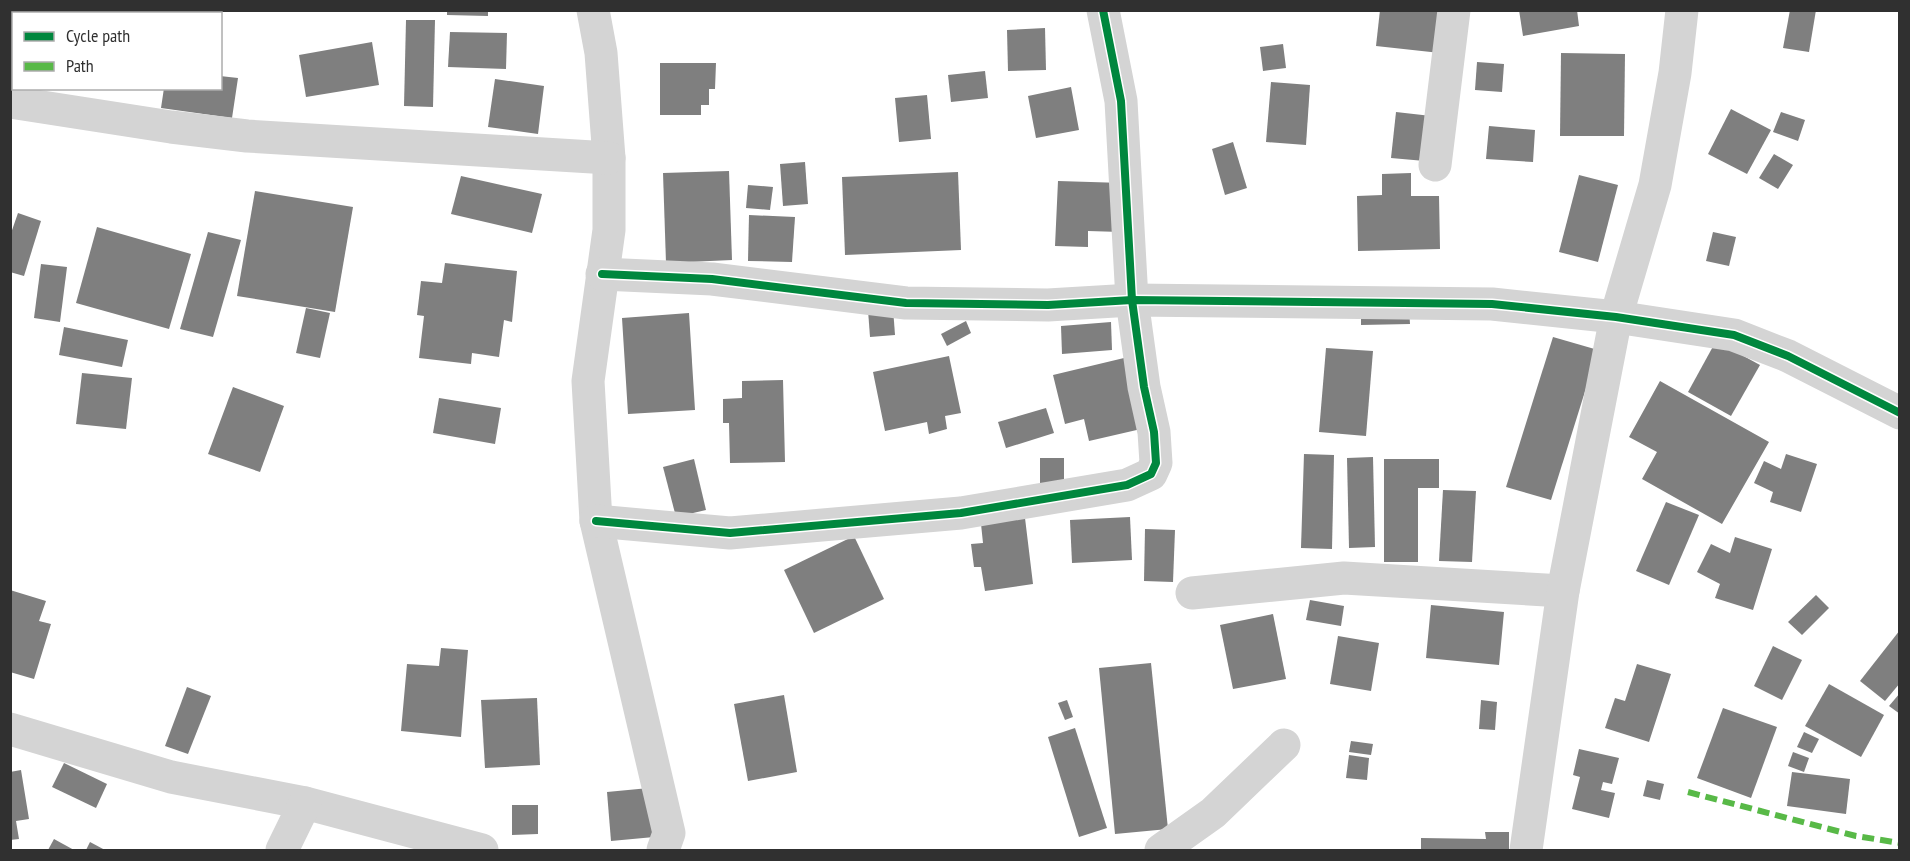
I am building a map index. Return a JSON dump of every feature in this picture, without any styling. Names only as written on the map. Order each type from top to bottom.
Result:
[{"type":"street","points":[[593,10],[601,53],[609,158],[609,230],[588,381],[596,521],[669,833],[663,850]]},
{"type":"street","points":[[596,521],[730,533],[961,513],[1126,485],[1151,474],[1156,463],[1154,432],[1144,387],[1132,300],[1120,101],[1103,10]]},
{"type":"street","points":[[1435,165],[1454,10]]},
{"type":"street","points":[[1526,850],[1563,591],[1616,317],[1655,185],[1676,73],[1682,10]]},
{"type":"street","points":[[10,102],[171,127],[247,136],[609,158]]},
{"type":"street","points":[[602,274],[712,279],[906,303],[1048,305],[1132,300],[1492,304],[1616,317],[1734,335],[1788,356],[1899,413]]},
{"type":"street","points":[[1192,593],[1344,578],[1563,591]]},
{"type":"street","points":[[10,729],[171,777],[305,803],[482,850]]},
{"type":"street","points":[[1161,850],[1213,813],[1284,745]]},
{"type":"street","points":[[282,850],[305,803]]},
{"type":"building","points":[[10,10],[56,10],[56,12],[12,12],[12,75],[10,75]]},
{"type":"building","points":[[447,10],[488,10],[488,16],[447,15]]},
{"type":"building","points":[[1380,10],[1445,10],[1440,53],[1376,46]]},
{"type":"building","points":[[1519,10],[1577,10],[1579,26],[1523,36]]},
{"type":"building","points":[[1790,10],[1816,10],[1809,52],[1783,48]]},
{"type":"building","points":[[406,20],[435,20],[433,107],[404,106]]},
{"type":"building","points":[[1045,28],[1046,70],[1008,71],[1007,30]]},
{"type":"building","points":[[450,32],[507,33],[506,69],[448,67]]},
{"type":"building","points":[[372,42],[379,85],[306,97],[299,55]]},
{"type":"building","points":[[1283,44],[1286,68],[1263,71],[1260,47]]},
{"type":"building","points":[[1561,53],[1625,54],[1624,136],[1560,136]]},
{"type":"building","points":[[1477,62],[1504,64],[1502,92],[1475,90]]},
{"type":"building","points":[[660,63],[716,63],[715,89],[709,89],[709,105],[701,105],[701,115],[660,115]]},
{"type":"building","points":[[985,71],[988,98],[951,102],[948,75]]},
{"type":"building","points":[[222,76],[238,78],[232,118],[161,108],[164,90],[222,90]]},
{"type":"building","points":[[495,79],[544,86],[538,134],[488,127]]},
{"type":"building","points":[[1271,82],[1310,85],[1306,145],[1266,142]]},
{"type":"building","points":[[1071,87],[1079,130],[1036,138],[1028,96]]},
{"type":"building","points":[[927,95],[931,139],[899,142],[895,98]]},
{"type":"building","points":[[1731,109],[1771,130],[1747,174],[1708,154]]},
{"type":"building","points":[[1396,112],[1440,117],[1436,162],[1391,158]]},
{"type":"building","points":[[1781,112],[1805,120],[1798,141],[1773,132]]},
{"type":"building","points":[[1489,126],[1535,130],[1533,162],[1486,159]]},
{"type":"building","points":[[1233,142],[1247,188],[1225,195],[1212,149]]},
{"type":"building","points":[[1774,154],[1793,165],[1778,189],[1759,178]]},
{"type":"building","points":[[805,162],[808,204],[783,206],[780,164]]},
{"type":"building","points":[[729,171],[732,260],[666,263],[663,173]]},
{"type":"building","points":[[958,172],[961,250],[845,255],[842,177]]},
{"type":"building","points":[[1411,173],[1411,196],[1439,196],[1440,249],[1358,251],[1357,196],[1382,195],[1382,174]]},
{"type":"building","points":[[1579,175],[1618,185],[1598,262],[1559,252]]},
{"type":"building","points":[[461,176],[542,194],[532,233],[451,214]]},
{"type":"building","points":[[1058,181],[1123,183],[1121,232],[1088,231],[1088,247],[1055,246]]},
{"type":"building","points":[[748,185],[773,187],[770,210],[746,208]]},
{"type":"building","points":[[255,191],[353,207],[335,312],[237,296]]},
{"type":"building","points":[[18,213],[41,221],[24,276],[10,272],[10,236]]},
{"type":"building","points":[[749,215],[795,217],[792,262],[748,261]]},
{"type":"building","points":[[97,227],[191,254],[169,329],[76,303]]},
{"type":"building","points":[[208,232],[241,240],[213,337],[180,329]]},
{"type":"building","points":[[1713,232],[1736,237],[1729,266],[1706,261]]},
{"type":"building","points":[[445,263],[517,271],[512,322],[504,320],[499,357],[472,353],[471,364],[419,358],[424,316],[417,315],[421,281],[442,283]]},
{"type":"building","points":[[41,264],[67,267],[60,322],[34,318]]},
{"type":"building","points":[[1361,307],[1409,307],[1410,324],[1361,325]]},
{"type":"building","points":[[306,308],[330,313],[320,358],[296,353]]},
{"type":"building","points":[[893,308],[895,335],[870,337],[868,310]]},
{"type":"building","points":[[689,313],[695,410],[628,414],[622,318]]},
{"type":"building","points":[[966,321],[971,333],[947,346],[941,334]]},
{"type":"building","points":[[1111,322],[1112,350],[1062,354],[1061,326]]},
{"type":"building","points":[[64,327],[128,340],[122,367],[59,355]]},
{"type":"building","points":[[1553,337],[1598,350],[1551,500],[1506,487]]},
{"type":"building","points":[[1716,341],[1760,365],[1731,416],[1688,392]]},
{"type":"building","points":[[1326,348],[1373,351],[1366,436],[1319,432]]},
{"type":"building","points":[[949,356],[961,413],[945,416],[947,429],[929,434],[927,422],[885,431],[873,372]]},
{"type":"building","points":[[1124,358],[1141,429],[1089,441],[1084,419],[1065,424],[1053,375]]},
{"type":"building","points":[[82,373],[132,378],[126,429],[76,424]]},
{"type":"building","points":[[783,380],[785,462],[730,463],[729,423],[723,423],[723,399],[742,398],[742,381]]},
{"type":"building","points":[[1660,381],[1769,442],[1722,524],[1642,479],[1657,452],[1629,437]]},
{"type":"building","points":[[233,387],[284,406],[260,472],[208,454]]},
{"type":"building","points":[[439,398],[501,408],[495,444],[433,433]]},
{"type":"building","points":[[1046,408],[1054,433],[1006,448],[998,422]]},
{"type":"building","points":[[1304,454],[1334,455],[1332,549],[1301,548]]},
{"type":"building","points":[[1786,454],[1817,464],[1801,512],[1770,502],[1773,492],[1754,483],[1764,461],[1781,469]]},
{"type":"building","points":[[1373,457],[1375,547],[1349,548],[1347,458]]},
{"type":"building","points":[[1040,458],[1064,458],[1064,483],[1040,483]]},
{"type":"building","points":[[694,459],[706,510],[676,517],[663,467]]},
{"type":"building","points":[[1384,459],[1439,459],[1439,488],[1418,488],[1418,562],[1384,562]]},
{"type":"building","points":[[1443,490],[1476,491],[1472,562],[1439,561]]},
{"type":"building","points":[[1666,502],[1699,515],[1669,585],[1636,571]]},
{"type":"building","points":[[1130,517],[1132,560],[1072,563],[1070,520]]},
{"type":"building","points":[[1025,518],[1033,584],[985,591],[981,567],[974,567],[971,544],[983,543],[981,524]]},
{"type":"building","points":[[1145,529],[1175,530],[1173,582],[1144,581]]},
{"type":"building","points":[[854,536],[884,599],[814,633],[784,570]]},
{"type":"building","points":[[1735,537],[1772,549],[1753,610],[1715,598],[1720,584],[1697,572],[1711,544],[1730,553]]},
{"type":"building","points":[[10,590],[46,601],[39,621],[51,624],[34,679],[10,672]]},
{"type":"building","points":[[1816,595],[1829,608],[1802,635],[1788,622]]},
{"type":"building","points":[[1310,600],[1344,606],[1341,626],[1306,620]]},
{"type":"building","points":[[1431,605],[1504,612],[1499,665],[1426,658]]},
{"type":"building","points":[[1273,614],[1286,679],[1233,689],[1220,625]]},
{"type":"building","points":[[1900,630],[1900,683],[1885,701],[1860,681]]},
{"type":"building","points":[[1338,636],[1379,643],[1371,691],[1330,684]]},
{"type":"building","points":[[1773,646],[1802,660],[1782,700],[1754,686]]},
{"type":"building","points":[[441,648],[468,650],[461,737],[401,731],[407,664],[439,666]]},
{"type":"building","points":[[1151,663],[1168,829],[1115,834],[1099,668]]},
{"type":"building","points":[[1637,664],[1671,674],[1649,742],[1605,728],[1615,698],[1625,701]]},
{"type":"building","points":[[1829,684],[1884,715],[1861,757],[1805,726]]},
{"type":"building","points":[[187,687],[211,696],[188,754],[165,746]]},
{"type":"building","points":[[1900,693],[1900,714],[1889,706]]},
{"type":"building","points":[[784,695],[797,772],[748,781],[734,704]]},
{"type":"building","points":[[537,698],[540,765],[485,768],[481,700]]},
{"type":"building","points":[[1067,700],[1073,717],[1065,720],[1058,703]]},
{"type":"building","points":[[1481,700],[1497,702],[1495,730],[1479,729]]},
{"type":"building","points":[[1723,708],[1777,727],[1751,798],[1697,778]]},
{"type":"building","points":[[1075,728],[1107,828],[1079,837],[1048,737]]},
{"type":"building","points":[[1804,732],[1819,739],[1812,753],[1797,747]]},
{"type":"building","points":[[1351,741],[1373,744],[1371,755],[1349,752]]},
{"type":"building","points":[[1579,749],[1619,758],[1612,784],[1603,782],[1601,790],[1615,793],[1609,818],[1572,809],[1580,777],[1573,775]]},
{"type":"building","points":[[1793,752],[1809,758],[1804,772],[1788,766]]},
{"type":"building","points":[[1349,755],[1369,758],[1367,780],[1346,778]]},
{"type":"building","points":[[64,763],[107,784],[96,808],[52,787]]},
{"type":"building","points":[[21,770],[29,819],[16,821],[19,839],[10,840],[10,772]]},
{"type":"building","points":[[1792,772],[1850,779],[1846,814],[1787,806]]},
{"type":"building","points":[[1647,780],[1664,784],[1660,800],[1643,796]]},
{"type":"building","points":[[649,788],[654,837],[611,841],[607,792]]},
{"type":"building","points":[[512,805],[538,805],[538,834],[512,835]]},
{"type":"building","points":[[1485,832],[1509,832],[1509,850],[1421,850],[1421,838],[1486,839]]},
{"type":"building","points":[[54,839],[74,850],[48,850]]},
{"type":"building","points":[[90,842],[105,850],[86,850]]},
{"type":"marked path","points":[[1688,792],[1856,836],[1900,843]]},
{"type":"cycle path","points":[[596,521],[730,533],[961,513],[1127,485],[1151,474],[1156,463],[1154,432],[1144,387],[1132,300],[1121,101],[1103,10]]},
{"type":"cycle path","points":[[602,274],[712,279],[906,303],[1048,305],[1132,300],[1492,304],[1616,317],[1734,335],[1788,356],[1900,413]]}]
